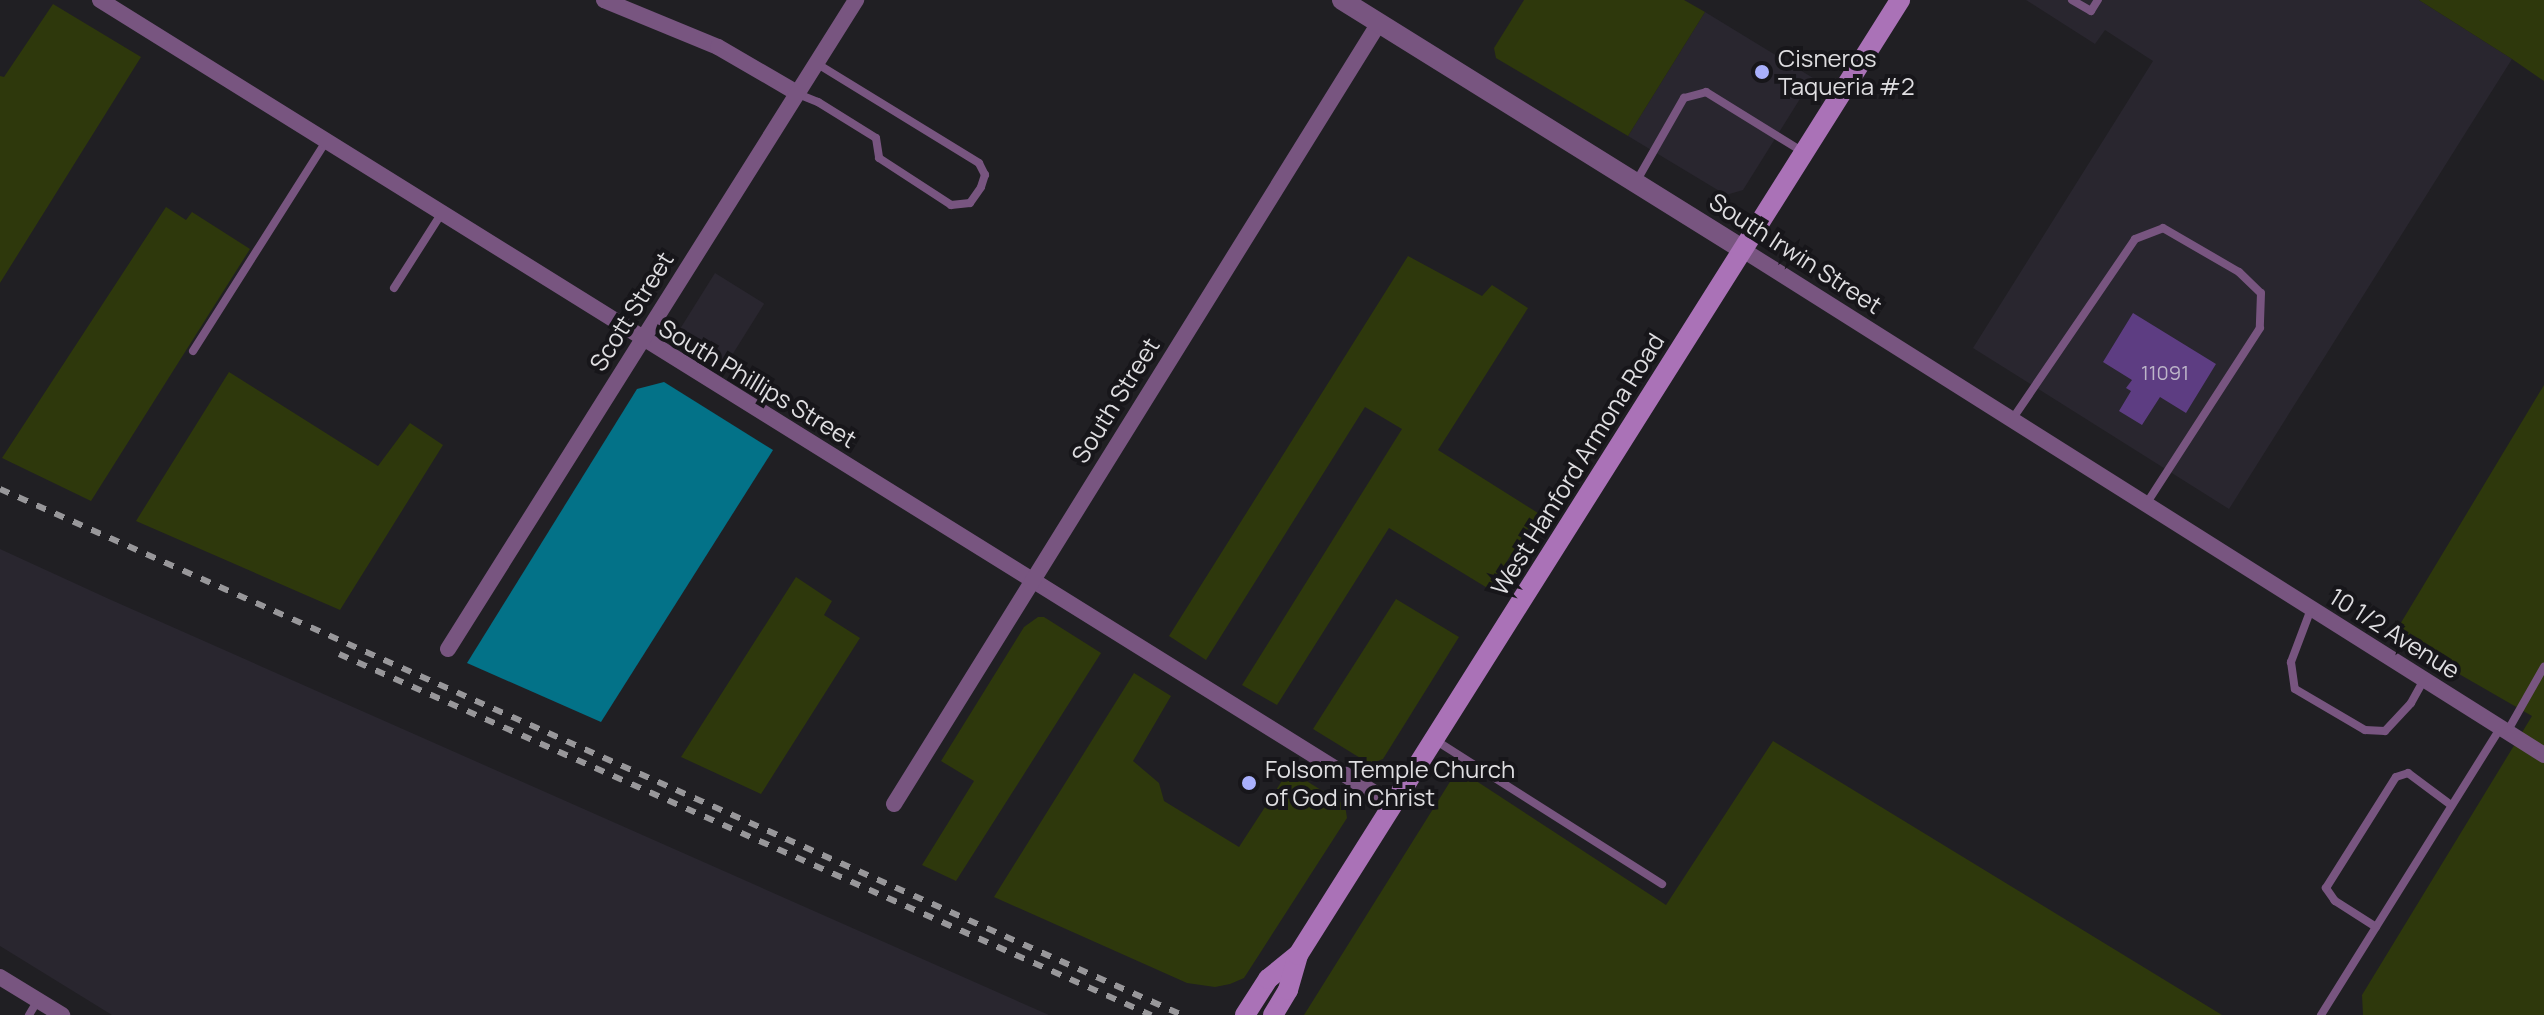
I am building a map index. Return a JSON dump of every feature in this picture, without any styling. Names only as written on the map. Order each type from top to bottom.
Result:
[{"type":"main road","name":"West Hanford Armona Road","points":[[1298,955],[1900,0]]},
{"type":"main road","points":[[1245,1015],[1268,979],[1298,955]]},
{"type":"main road","points":[[1273,1015],[1288,990],[1298,955]]},
{"type":"street","name":"South Phillips Street","points":[[100,0],[443,211],[641,340],[1394,805]]},
{"type":"street","points":[[604,0],[718,47],[797,93]]},
{"type":"street","name":"Scott Street","points":[[448,649],[856,0]]},
{"type":"street","name":"South Irwin Street","points":[[1342,0],[2221,552]]},
{"type":"street","name":"South Street","points":[[894,804],[1379,23]]},
{"type":"street","name":"10 1/2 Avenue","points":[[2221,552],[2544,755]]},
{"type":"street","points":[[0,977],[62,1015]]},
{"type":"lane","points":[[2072,0],[2091,11],[2098,0]]},
{"type":"lane","points":[[797,93],[818,102],[876,138],[879,158],[951,205],[970,203],[981,187],[985,175],[979,163],[816,63]]},
{"type":"lane","points":[[1636,183],[1684,98],[1706,92],[1804,153]]},
{"type":"lane","points":[[193,351],[327,140]]},
{"type":"lane","points":[[394,288],[443,211]]},
{"type":"lane","points":[[2011,421],[2135,239],[2163,228],[2239,272],[2261,293],[2260,328],[2146,505]]},
{"type":"lane","points":[[2311,609],[2291,662],[2295,689],[2365,730],[2385,731],[2411,703],[2424,680]]},
{"type":"lane","points":[[2321,1015],[2451,805],[2544,667]]},
{"type":"lane","points":[[1435,740],[1662,884]]},
{"type":"lane","points":[[2376,927],[2335,901],[2326,888],[2396,777],[2408,773],[2451,805]]},
{"type":"lane","points":[[29,1015],[38,1000]]},
{"type":"shaded area","points":[[2026,0],[2419,0],[2512,59],[2229,509],[1973,348],[2153,61],[2105,30],[2095,44]]},
{"type":"shaded area","points":[[1705,12],[1813,78],[1743,190],[1726,195],[1628,136]]},
{"type":"shaded area","points":[[715,273],[764,304],[728,362],[678,332]]},
{"type":"shaded area","points":[[0,549],[1049,1015],[112,1015],[0,946]]},
{"type":"green space","points":[[1524,0],[1684,0],[1705,12],[1628,136],[1496,58],[1494,48]]},
{"type":"green space","points":[[2419,0],[2544,0],[2544,81],[2512,59]]},
{"type":"green space","points":[[53,4],[141,57],[0,283],[0,76],[4,77]]},
{"type":"green space","points":[[166,207],[186,220],[192,212],[250,249],[91,501],[2,458]]},
{"type":"green space","points":[[1408,256],[1482,296],[1492,285],[1528,308],[1438,450],[1538,513],[1489,589],[1389,528],[1277,705],[1242,685],[1402,429],[1365,407],[1206,660],[1169,636]]},
{"type":"green space","points":[[229,372],[378,466],[410,423],[443,445],[340,610],[136,521]]},
{"type":"green space","points":[[2544,385],[2544,1015],[2363,1015],[2362,995],[2532,716],[2393,636]]},
{"type":"green space","points":[[796,577],[832,601],[824,615],[860,638],[761,794],[681,757]]},
{"type":"green space","points":[[1396,599],[1459,637],[1383,759],[1370,764],[1313,729]]},
{"type":"green space","points":[[1038,617],[1044,617],[1101,653],[956,881],[922,865],[974,781],[941,761],[1024,627]]},
{"type":"green space","points":[[1134,673],[1171,696],[1133,761],[1159,783],[1164,801],[1239,847],[1289,770],[1345,805],[1347,818],[1244,978],[1230,984],[1215,987],[1187,983],[994,897]]},
{"type":"green space","points":[[1773,741],[2222,1015],[1304,1015],[1458,769],[1666,905]]},
{"type":"water","points":[[664,382],[773,450],[601,722],[467,663],[637,389]]},
{"type":"building","points":[[2133,313],[2216,364],[2186,413],[2160,397],[2142,425],[2119,411],[2131,391],[2126,388],[2132,380],[2103,362]]},
{"type":"railway","points":[[0,489],[1182,1015]]},
{"type":"railway","points":[[339,654],[1151,1015]]},
{"type":"place","name":"Cisneros Taqueria #2","points":[[1762,72]]},
{"type":"place","name":"Folsom Temple Church of God in Christ","points":[[1249,783]]}]
